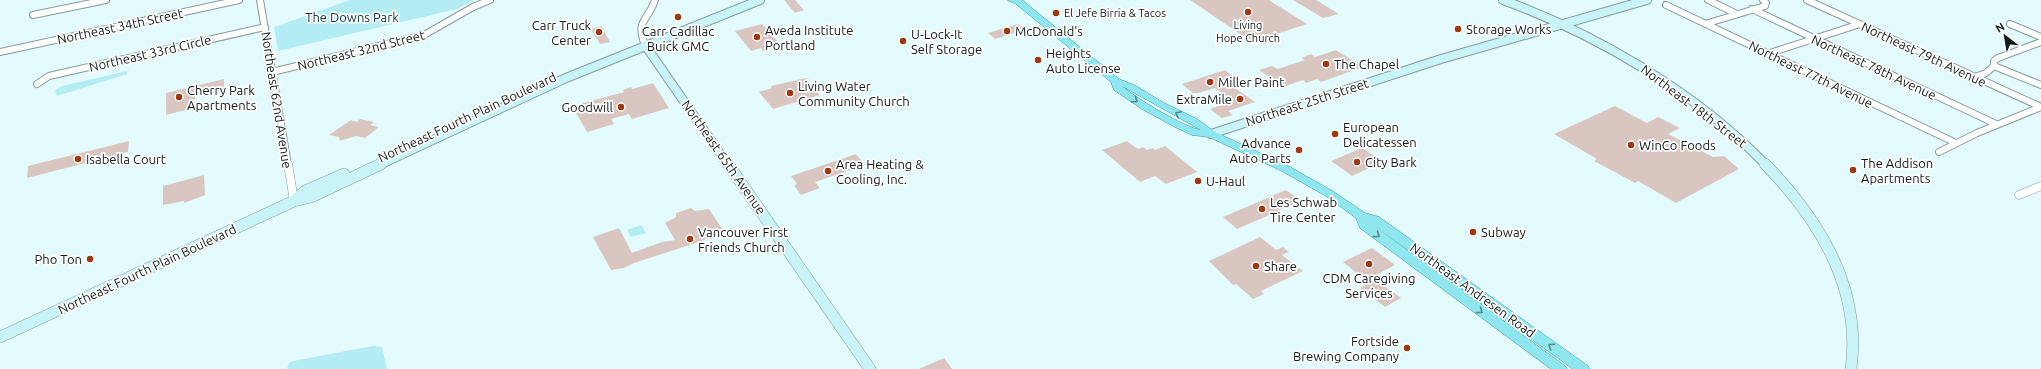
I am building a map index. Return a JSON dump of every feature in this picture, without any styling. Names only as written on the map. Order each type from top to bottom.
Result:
[{"type":"main road","name":"Northeast Fourth Plain Boulevard","points":[[0,337],[294,201],[305,191],[555,76],[626,47],[645,44],[760,0]]},
{"type":"main road","name":"Northeast 18th Street","points":[[1503,0],[1564,24],[1629,58],[1685,97],[1748,146],[1786,186],[1819,232],[1838,270],[1849,304],[1853,332],[1851,369]]},
{"type":"main road","name":"Northeast 25th Street","points":[[1211,134],[1441,59],[1647,0]]},
{"type":"main road","name":"Northeast Andresen Road","points":[[1017,1],[1116,81],[1128,84],[1160,105],[1205,127],[1211,134],[1299,176],[1330,194],[1361,216],[1375,220],[1583,369]]},
{"type":"main road","name":"Northeast 65th Avenue","points":[[645,44],[870,369]]},
{"type":"main road","name":"Northeast Andresen Road","points":[[1361,216],[1364,225],[1560,369]]},
{"type":"street","points":[[33,15],[106,0]]},
{"type":"street","name":"Northeast 34th Street","points":[[0,52],[239,0]]},
{"type":"street","name":"Northeast 62nd Avenue","points":[[260,0],[294,201]]},
{"type":"street","name":"Northeast 32nd Street","points":[[272,72],[424,35],[437,29],[474,6],[490,0]]},
{"type":"street","points":[[645,44],[639,32],[640,25],[654,6],[655,0]]},
{"type":"street","points":[[1708,0],[1737,14]]},
{"type":"street","name":"Northeast 79th Avenue","points":[[1807,0],[2041,107]]},
{"type":"street","points":[[1705,24],[1765,6],[1764,2]]},
{"type":"street","name":"Northeast 77th Avenue","points":[[1666,5],[1770,53],[1880,108],[1956,143]]},
{"type":"street","name":"Northeast 78th Avenue","points":[[1752,9],[1996,124]]},
{"type":"street","points":[[1770,53],[1860,24]]},
{"type":"street","points":[[2010,24],[2041,37]]},
{"type":"street","name":"Northeast 33rd Circle","points":[[37,84],[49,76],[265,27]]},
{"type":"street","points":[[1975,77],[1986,73],[1994,66],[1994,60],[2041,42]]},
{"type":"street","points":[[1994,66],[2041,85]]},
{"type":"street","points":[[1939,152],[1996,124],[2041,107]]},
{"type":"street","points":[[2019,196],[2041,186]]},
{"type":"green space","name":"The Downs Park","points":[[350,0],[475,0],[457,9],[278,51],[274,27]]},
{"type":"green space","points":[[127,71],[127,74],[57,96],[55,90],[62,86]]},
{"type":"green space","points":[[641,225],[646,233],[631,237],[627,230]]},
{"type":"green space","points":[[373,346],[382,347],[387,369],[287,369],[289,363],[293,361]]},
{"type":"building","points":[[784,0],[795,0],[804,10],[795,13]]},
{"type":"building","name":"Living Hope Church","points":[[1190,0],[1269,0],[1307,24],[1252,42]]},
{"type":"building","points":[[1293,0],[1316,0],[1339,14],[1323,18]]},
{"type":"building","name":"Aveda Institute Portland","points":[[762,24],[779,43],[770,45],[772,48],[763,51],[761,48],[751,51],[735,31]]},
{"type":"building","name":"McDonald's","points":[[1018,24],[1026,29],[995,39],[988,33]]},
{"type":"building","name":"Carr Truck Center","points":[[601,26],[610,42],[600,44],[591,29]]},
{"type":"building","name":"The Chapel","points":[[1336,50],[1363,67],[1321,82],[1317,79],[1306,83],[1303,80],[1283,87],[1259,70],[1272,66],[1278,69],[1305,60],[1301,58],[1311,54],[1315,57]]},
{"type":"building","points":[[1225,70],[1238,80],[1228,83],[1255,102],[1228,111],[1233,115],[1222,118],[1210,109],[1233,101],[1215,88],[1193,93],[1182,84]]},
{"type":"building","name":"Living Water Community Church","points":[[806,78],[820,95],[773,109],[759,92],[772,88],[771,86]]},
{"type":"building","name":"Cherry Park Apartments","points":[[224,79],[224,89],[195,96],[195,99],[192,100],[193,108],[166,115],[166,93]]},
{"type":"building","name":"Goodwill","points":[[653,83],[669,108],[632,119],[629,114],[611,119],[614,124],[587,132],[572,106],[624,92],[623,90],[631,87],[632,89]]},
{"type":"building","name":"WinCo Foods","points":[[1615,106],[1647,123],[1658,117],[1680,128],[1668,134],[1713,157],[1724,156],[1739,169],[1676,203],[1638,181],[1635,183],[1594,161],[1597,159],[1554,134]]},
{"type":"building","points":[[360,119],[374,122],[370,125],[379,127],[365,138],[356,136],[340,141],[339,137],[329,135],[351,120],[357,122]]},
{"type":"building","name":"Isabella Court","points":[[129,141],[128,152],[27,178],[28,166]]},
{"type":"building","name":"U-Haul","points":[[1127,141],[1138,149],[1143,147],[1147,150],[1153,148],[1155,150],[1165,146],[1197,172],[1166,184],[1155,176],[1140,182],[1102,150]]},
{"type":"building","name":"City Bark","points":[[1362,148],[1383,162],[1352,176],[1331,161]]},
{"type":"building","name":"Area Heating & Cooling, Inc.","points":[[856,154],[865,165],[815,182],[820,188],[801,195],[794,185],[797,184],[791,176]]},
{"type":"building","points":[[204,175],[205,195],[184,203],[184,201],[163,205],[163,186]]},
{"type":"building","name":"Les Schwab Tire Center","points":[[1286,190],[1301,201],[1237,229],[1223,217]]},
{"type":"building","name":"Vancouver First Friends Church","points":[[691,208],[695,211],[709,209],[722,229],[702,241],[634,263],[624,268],[611,270],[593,237],[619,228],[632,253],[662,242],[675,240],[665,223],[676,217],[676,213]]},
{"type":"building","name":"Share","points":[[1260,237],[1276,250],[1283,247],[1289,252],[1282,255],[1303,271],[1261,291],[1264,294],[1253,299],[1236,284],[1233,285],[1209,261]]},
{"type":"building","name":"CDM Caregiving Services","points":[[1372,248],[1395,265],[1372,277],[1401,298],[1385,307],[1360,288],[1369,283],[1343,262]]},
{"type":"building","points":[[944,358],[952,369],[919,369]]},
{"type":"place","name":"Living Hope Church","points":[[1248,12]]},
{"type":"place","name":"El Jefe Birria & Tacos","points":[[1056,13]]},
{"type":"place","name":"Carr Cadillac Buick GMC","points":[[678,17]]},
{"type":"place","name":"Storage Works","points":[[1458,29]]},
{"type":"place","name":"McDonald's","points":[[1007,31]]},
{"type":"place","name":"Carr Truck Center","points":[[599,32]]},
{"type":"place","name":"Aveda Institute Portland","points":[[757,37]]},
{"type":"place","name":"U-Lock-It Self Storage","points":[[903,41]]},
{"type":"place","name":"Heights Auto License","points":[[1038,60]]},
{"type":"place","name":"The Chapel","points":[[1326,64]]},
{"type":"place","name":"Miller Paint","points":[[1210,82]]},
{"type":"place","name":"Living Water Community Church","points":[[790,93]]},
{"type":"place","name":"Cherry Park Apartments","points":[[179,97]]},
{"type":"place","name":"ExtraMile","points":[[1240,99]]},
{"type":"place","name":"Goodwill","points":[[621,107]]},
{"type":"place","name":"European Delicatessen","points":[[1335,134]]},
{"type":"place","name":"WinCo Foods","points":[[1631,145]]},
{"type":"place","name":"Advance Auto Parts","points":[[1299,150]]},
{"type":"place","name":"Isabella Court","points":[[78,159]]},
{"type":"place","name":"City Bark","points":[[1357,162]]},
{"type":"place","name":"The Addison Apartments","points":[[1853,170]]},
{"type":"place","name":"Area Heating & Cooling, Inc.","points":[[828,171]]},
{"type":"place","name":"U-Haul","points":[[1198,181]]},
{"type":"place","name":"Les Schwab Tire Center","points":[[1262,209]]},
{"type":"place","name":"Subway","points":[[1473,232]]},
{"type":"place","name":"Vancouver First Friends Church","points":[[690,239]]},
{"type":"place","name":"Pho Ton","points":[[90,259]]},
{"type":"place","name":"CDM Caregiving Services","points":[[1369,264]]},
{"type":"place","name":"Share","points":[[1256,266]]},
{"type":"place","name":"Fortside Brewing Company","points":[[1407,348]]}]
